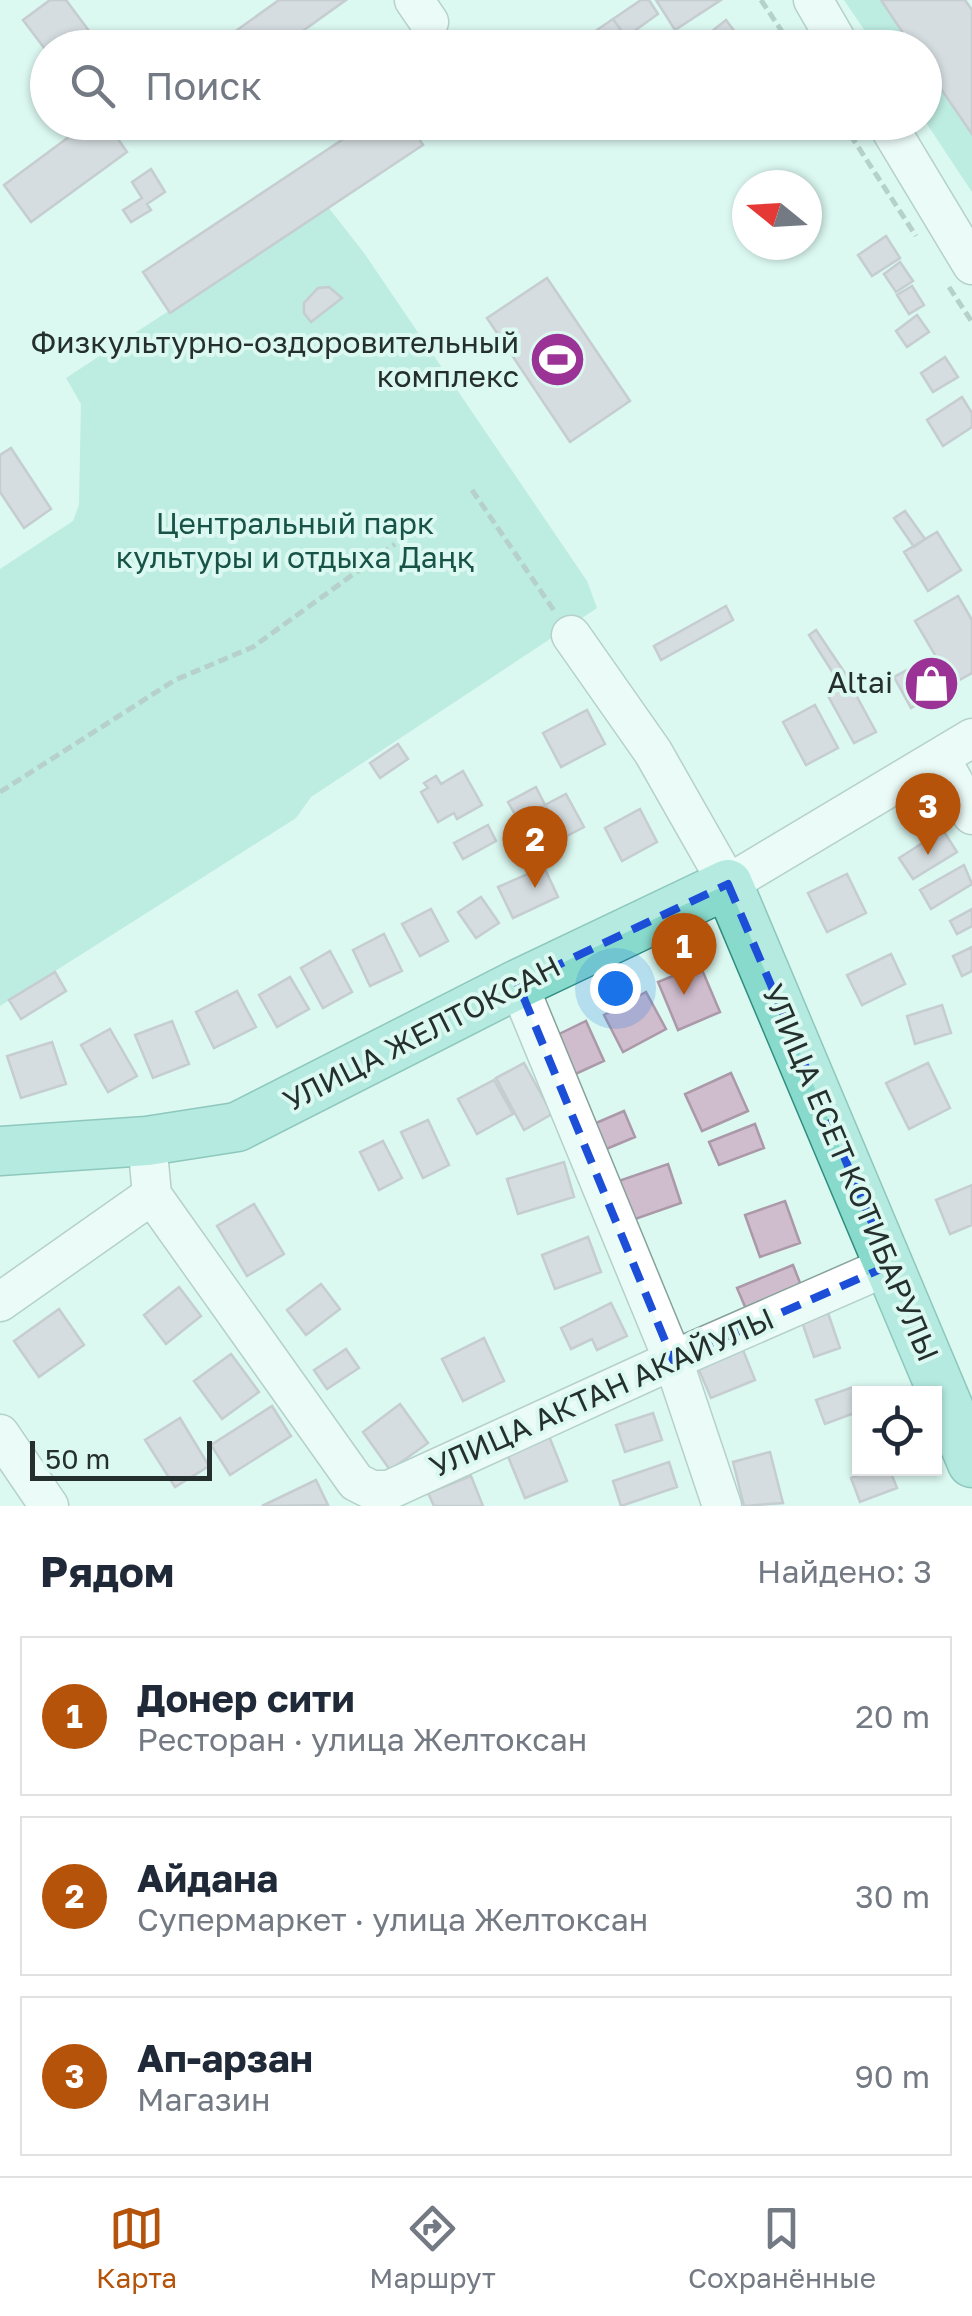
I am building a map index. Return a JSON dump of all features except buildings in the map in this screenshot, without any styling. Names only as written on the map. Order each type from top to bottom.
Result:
[{"type":"main road","name":"УЛИЦА ЖЕЛТОКСАН","points":[[0,1152],[147,1141],[237,1127],[518,984],[728,884]]},
{"type":"main road","name":"УЛИЦА ЕСЕТ КОТИБАРУЛЫ","points":[[728,884],[972,1463]]},
{"type":"street","points":[[813,0],[831,30]]},
{"type":"street","points":[[895,140],[956,269]]},
{"type":"street","points":[[570,635],[653,752],[728,884]]},
{"type":"street","name":"УЛИЦА ЖЕЛТОКСАН","points":[[728,884],[972,738]]},
{"type":"street","points":[[940,759],[972,815]]},
{"type":"street","points":[[518,984],[673,1360],[722,1506]]},
{"type":"street","points":[[0,1302],[152,1195],[147,1141]]},
{"type":"street","name":"УЛИЦА АКТАН АКАЙУЛЫ","points":[[152,1195],[356,1482],[372,1490],[388,1490],[890,1265]]},
{"type":"street","points":[[0,1434],[50,1506]]},
{"type":"path","points":[[761,0],[781,30]]},
{"type":"path","points":[[854,140],[918,239]]},
{"type":"path","points":[[956,269],[972,322]]},
{"type":"path","points":[[472,490],[570,635]]},
{"type":"path","points":[[0,792],[175,680],[253,647],[394,544]]},
{"type":"highlighted area","points":[[728,884],[890,1265],[673,1360],[518,984]]},
{"type":"green space","points":[[844,0],[892,0],[912,30],[864,30]]},
{"type":"green space","points":[[942,75],[972,119],[972,192],[938,140],[942,140]]},
{"type":"green space","name":"Центральный парк культуры и отдыха Даңқ","points":[[328,207],[364,253],[587,581],[597,608],[311,797],[296,818],[0,1006],[0,569],[73,521],[79,505],[81,404],[66,378]]},
{"type":"place","name":"Физкультурно-оздоровительный комплекс","points":[[558,360]]},
{"type":"place","name":"Altai","points":[[932,683]]},
{"type":"place","name":"Ап-арзан","points":[[928,855]]},
{"type":"place","name":"Айдана","points":[[535,888]]},
{"type":"place","name":"Донер сити","points":[[684,995]]}]
